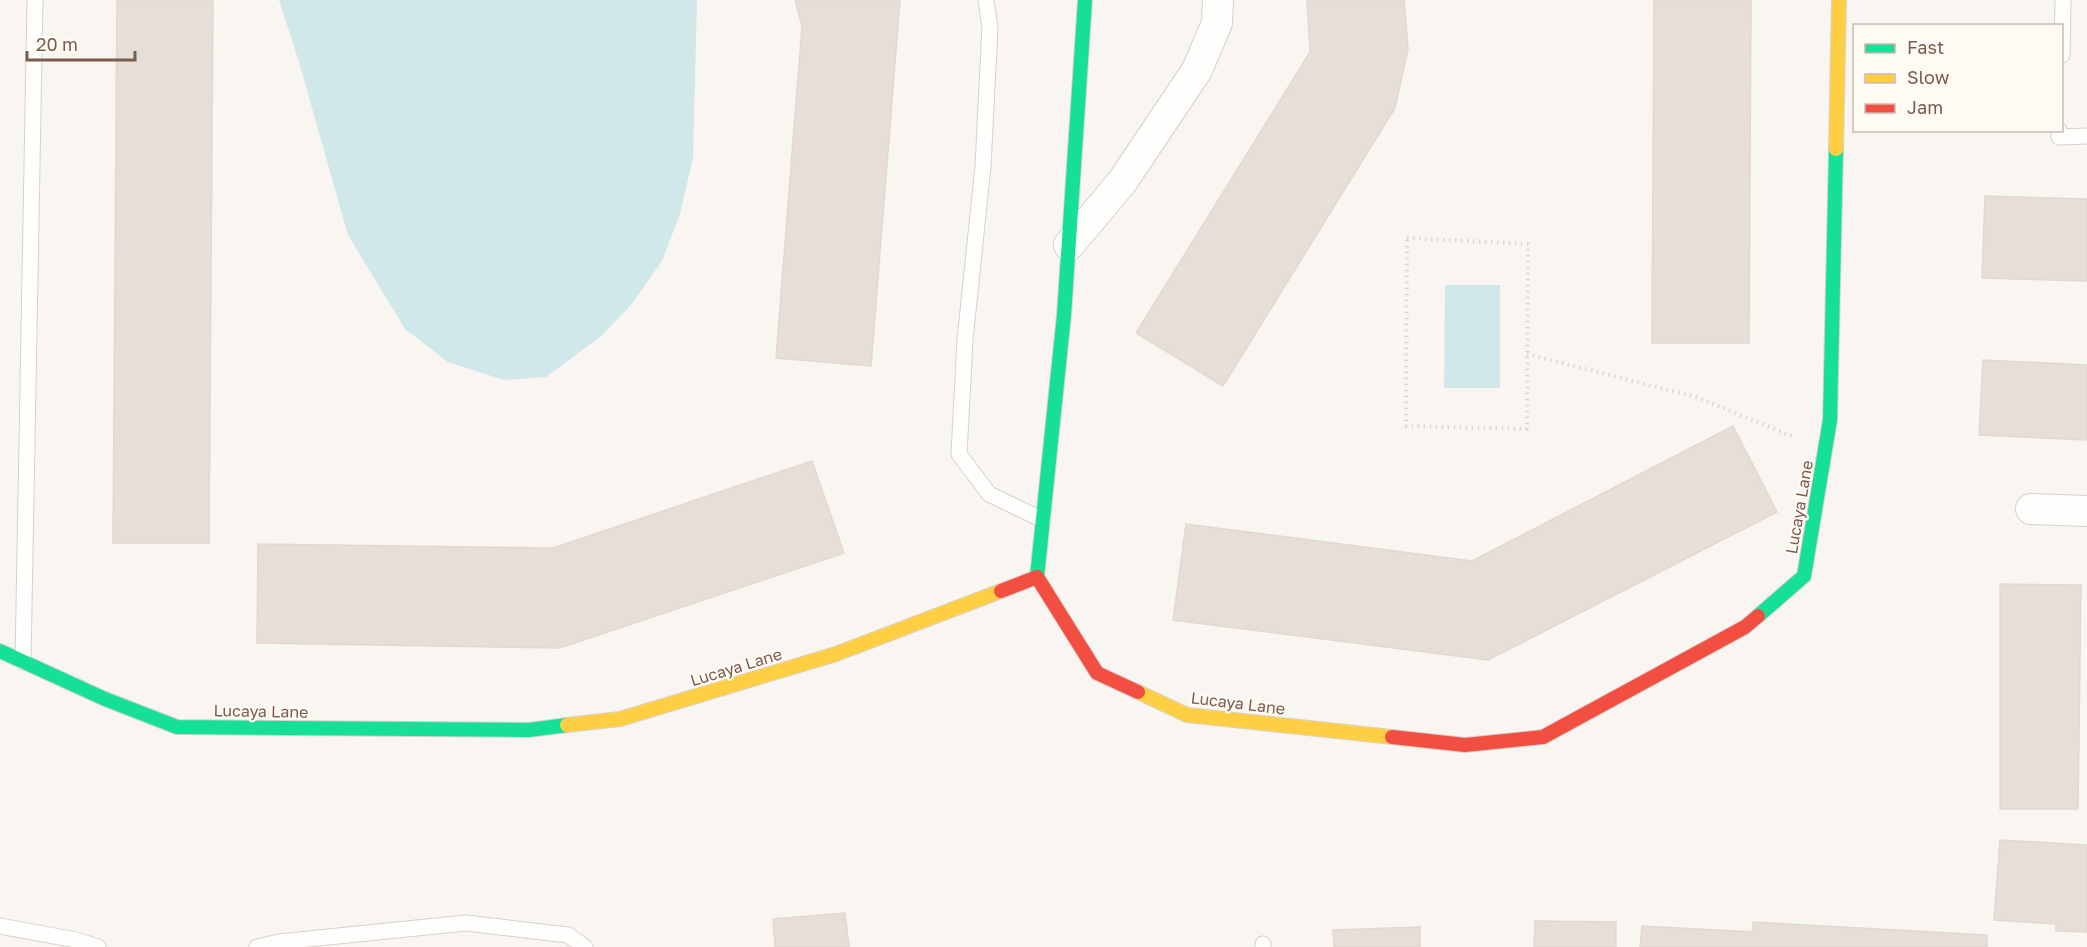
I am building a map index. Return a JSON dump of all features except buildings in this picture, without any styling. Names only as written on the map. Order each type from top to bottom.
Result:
[{"type":"street","points":[[1037,577],[1064,315],[1085,0]]},
{"type":"street","points":[[1069,245],[1122,182],[1197,69],[1217,23],[1218,0]]},
{"type":"street","name":"Lucaya Lane","points":[[0,651],[105,699],[177,727],[529,730],[620,719],[734,685],[836,654],[1037,577],[1097,673],[1187,715],[1464,746],[1543,737],[1745,627],[1804,576],[1830,420],[1839,0]]},
{"type":"street","points":[[2031,509],[2087,511]]},
{"type":"lane","points":[[23,662],[35,0]]},
{"type":"lane","points":[[986,0],[990,28],[983,166],[965,340],[959,454],[989,494],[1043,520]]},
{"type":"lane","points":[[2062,24],[2063,0]]},
{"type":"lane","points":[[2059,132],[2059,137],[2087,136]]},
{"type":"lane","points":[[257,947],[279,942],[466,923],[568,935],[585,947]]},
{"type":"lane","points":[[0,926],[76,940],[98,947]]},
{"type":"path","points":[[1407,238],[1528,244],[1527,354],[1527,429],[1406,426],[1407,238]]},
{"type":"path","points":[[1527,354],[1696,397],[1825,450]]},
{"type":"water","points":[[279,0],[697,0],[693,158],[680,214],[662,261],[631,305],[600,337],[546,377],[504,380],[448,362],[405,329],[348,235]]},
{"type":"water","points":[[1445,285],[1500,285],[1500,388],[1444,388]]},
{"type":"traffic: fast","points":[[1037,577],[1064,315],[1085,0]]},
{"type":"traffic: fast","points":[[1758,616],[1804,576],[1830,420],[1836,149]]},
{"type":"traffic: fast","points":[[0,651],[105,699],[177,727],[529,730],[567,725]]},
{"type":"traffic: slow","points":[[1836,149],[1839,0]]},
{"type":"traffic: slow","points":[[567,725],[620,719],[836,654],[1001,591]]},
{"type":"traffic: slow","points":[[1138,692],[1187,715],[1392,737]]},
{"type":"traffic: jam","points":[[1001,591],[1037,577],[1097,673],[1138,692]]},
{"type":"traffic: jam","points":[[1392,737],[1465,745],[1543,737],[1745,627],[1758,616]]}]
